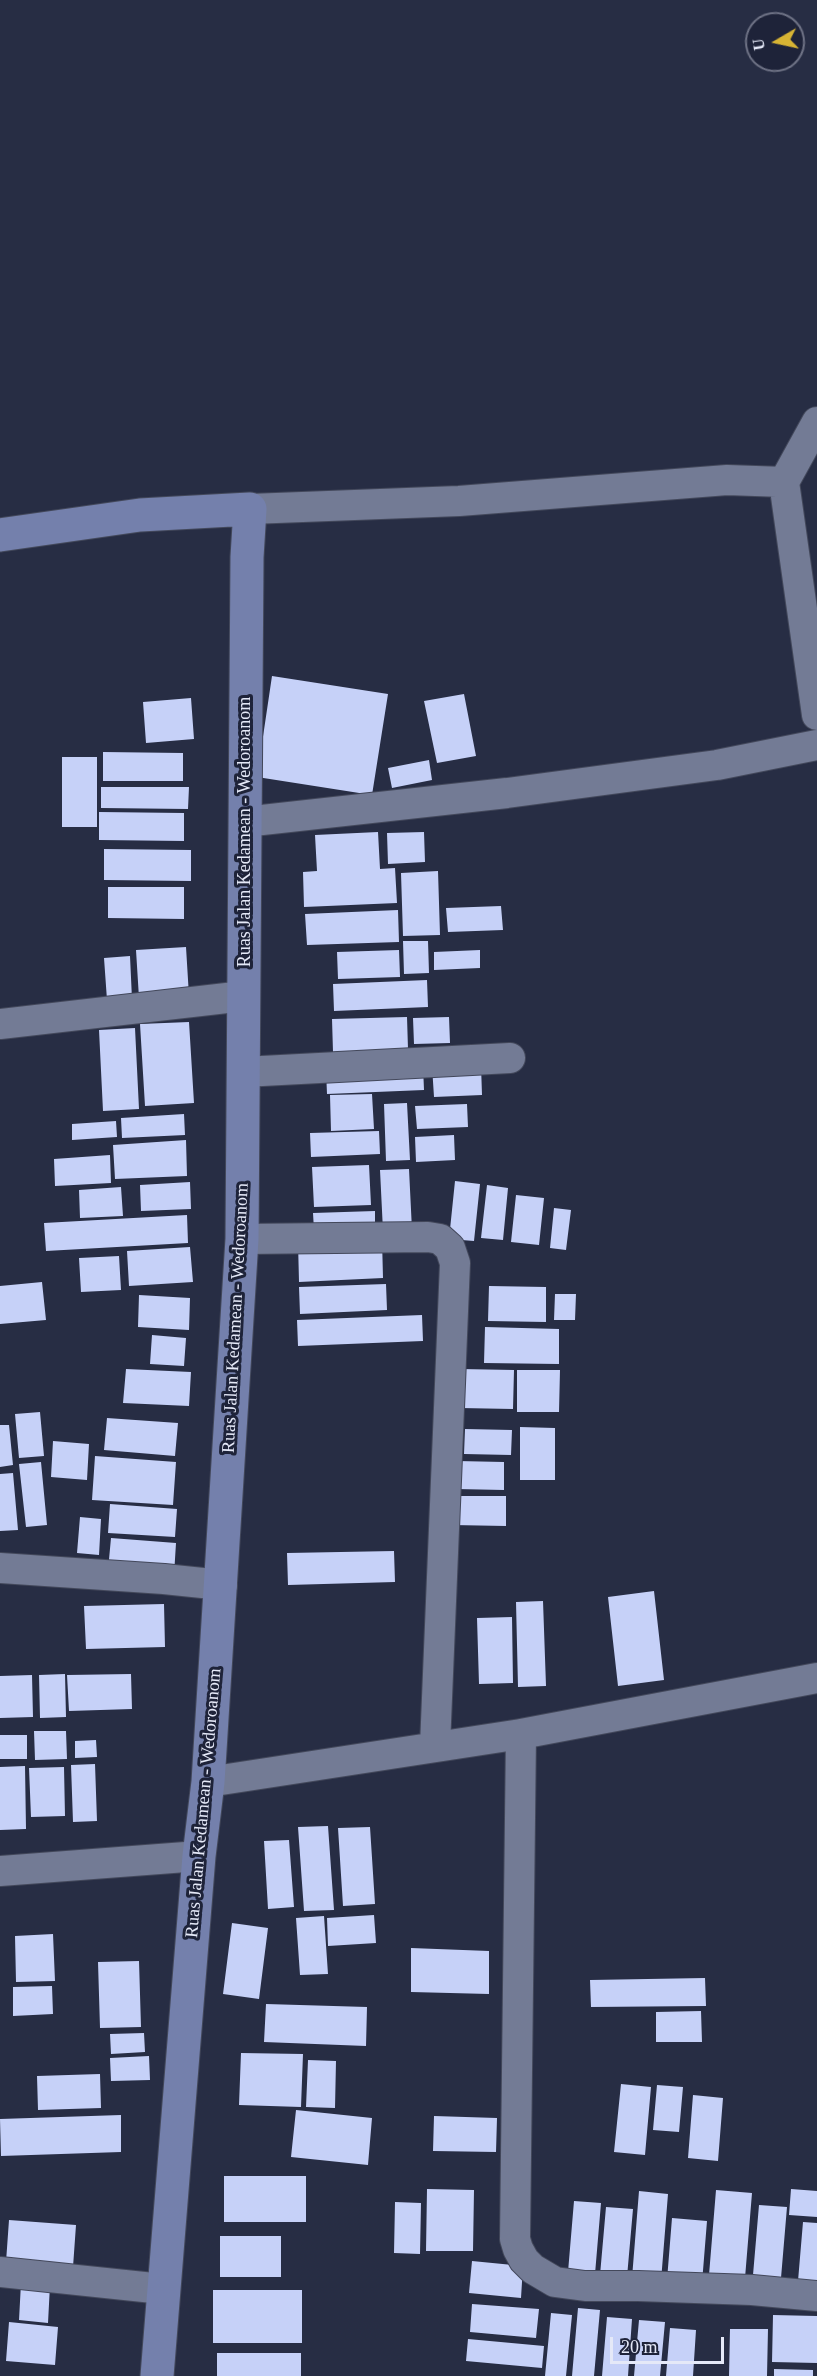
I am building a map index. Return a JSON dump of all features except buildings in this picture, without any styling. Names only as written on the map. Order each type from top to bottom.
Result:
[{"type":"main road","points":[[0,535],[140,515],[250,509]]},
{"type":"main road","name":"Ruas Jalan Kedamean - Wedoroanom","points":[[157,2376],[199,1856],[208,1782],[242,1239],[244,822],[247,557],[250,509]]},
{"type":"street","points":[[817,422],[784,482],[817,716]]},
{"type":"street","points":[[250,509],[459,501],[727,480],[784,482]]},
{"type":"street","points":[[244,822],[507,794],[717,765],[817,745]]},
{"type":"street","points":[[0,1024],[244,996]]},
{"type":"street","points":[[243,1072],[510,1058]]},
{"type":"street","points":[[242,1239],[428,1237],[440,1239],[450,1248],[455,1263],[435,1746]]},
{"type":"street","points":[[0,1568],[222,1585]]},
{"type":"street","points":[[208,1782],[520,1734],[817,1678]]},
{"type":"street","points":[[520,1734],[515,2239],[518,2249],[533,2269],[555,2282],[585,2286],[639,2286],[817,2296]]},
{"type":"street","points":[[0,1871],[199,1856]]},
{"type":"street","points":[[0,2272],[163,2289]]}]
